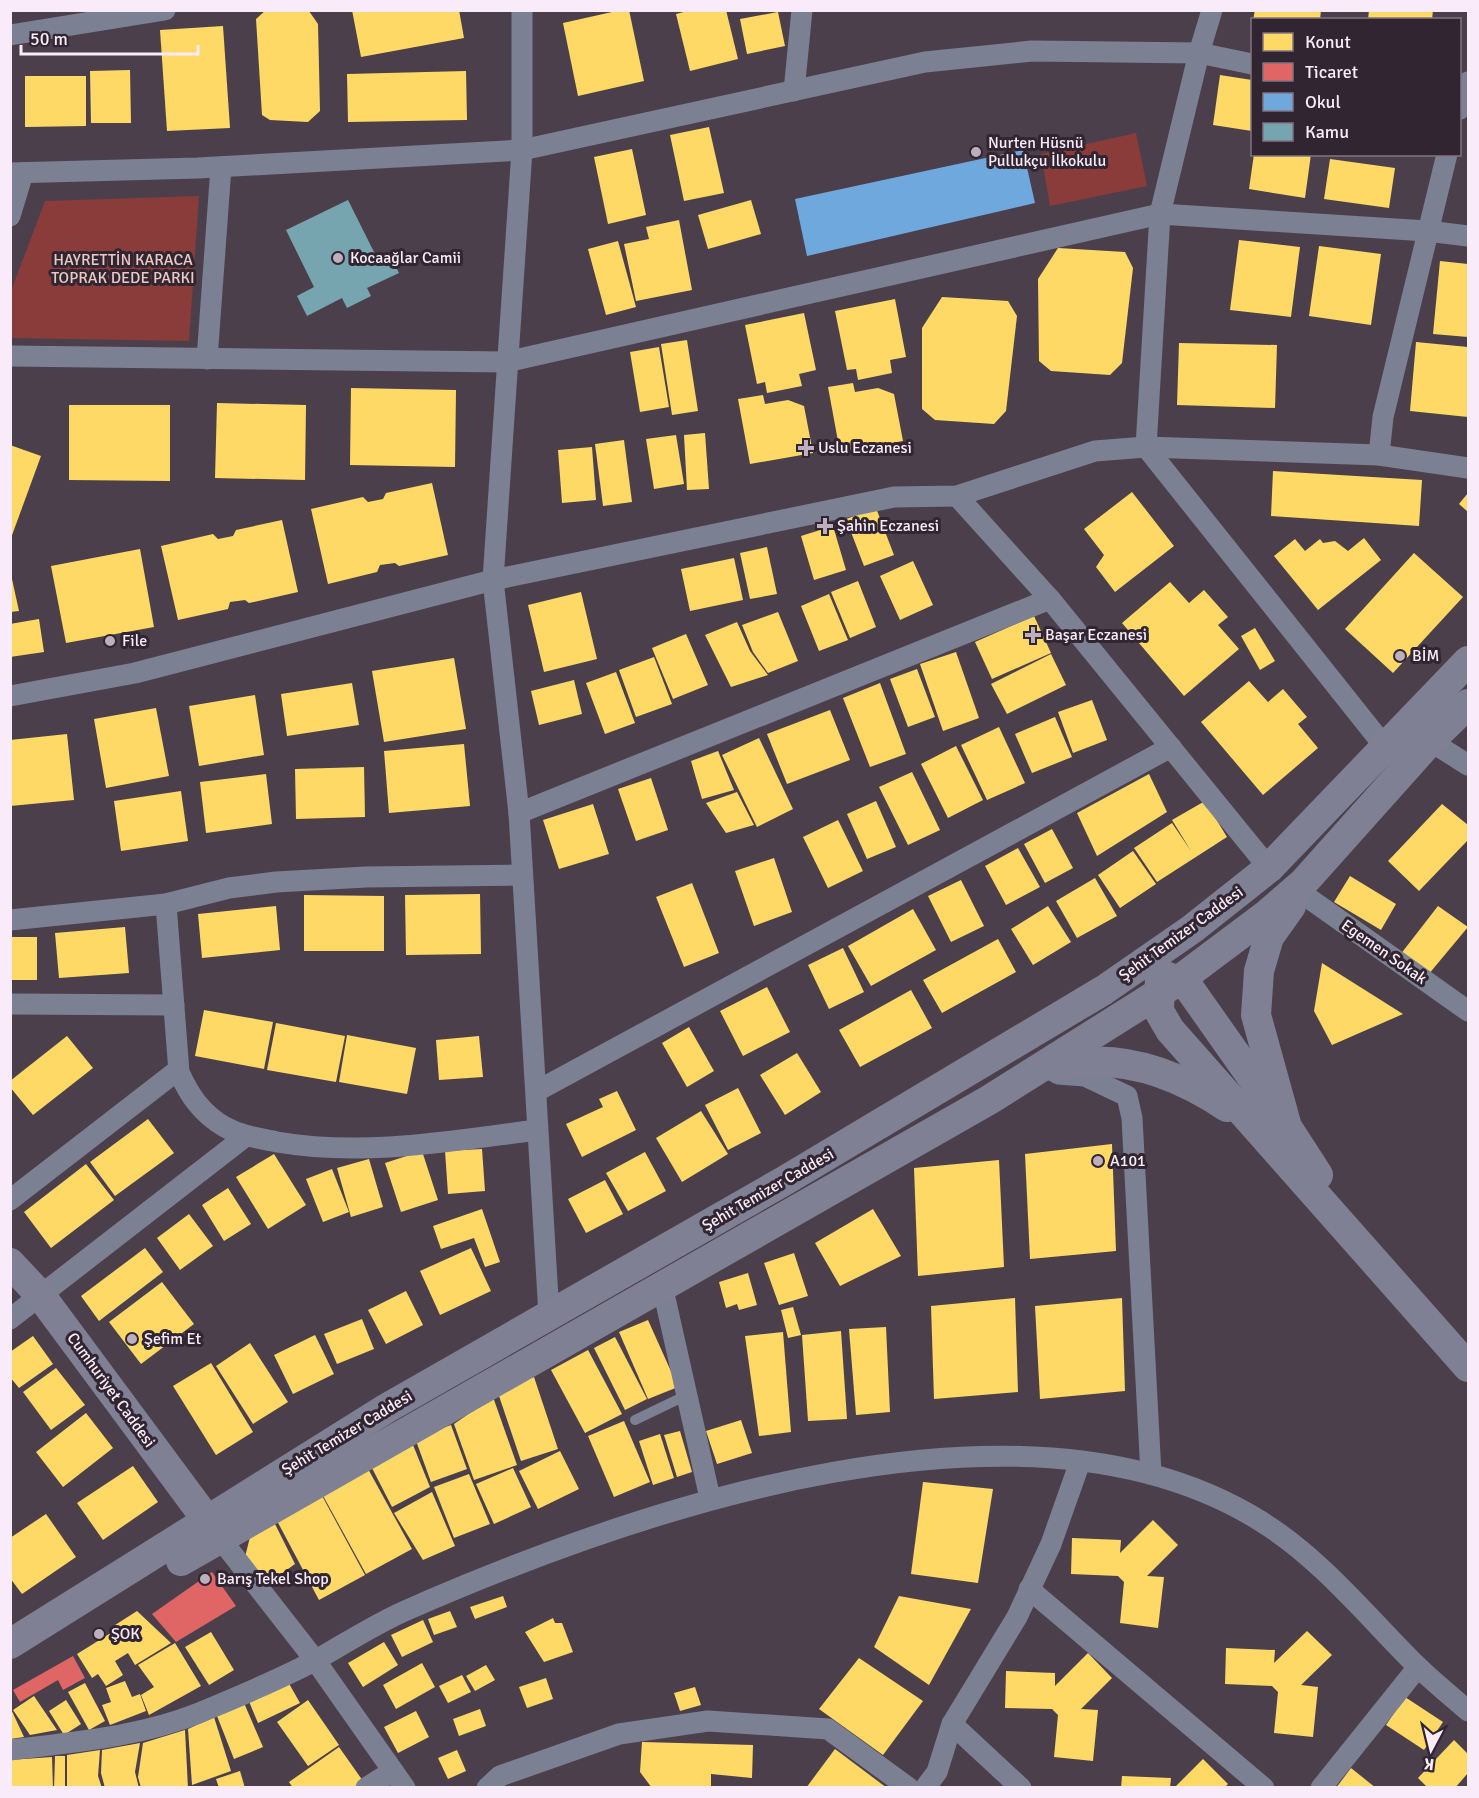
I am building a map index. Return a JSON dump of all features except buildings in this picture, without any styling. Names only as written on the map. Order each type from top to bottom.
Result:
[{"type":"main road","name":"Şehit Temizer Caddesi","points":[[11,1648],[212,1529],[387,1408],[805,1170],[1104,990],[1192,930],[1269,868],[1468,662]]},
{"type":"main road","name":"Şehit Temizer Caddesi","points":[[212,1529],[298,1495],[1034,1072],[1266,915],[1302,887],[1430,741],[1468,704]]},
{"type":"main road","points":[[1276,1132],[1256,1015],[1259,971],[1269,937],[1302,887]]},
{"type":"main road","points":[[1192,930],[1173,951],[1159,1011],[1170,1030],[1276,1132]]},
{"type":"main road","points":[[1104,990],[1145,974],[1165,983],[1189,988],[1276,1132],[1360,1244],[1468,1367]]},
{"type":"main road","points":[[1034,1072],[1076,1062],[1101,1060],[1137,1065],[1201,1091],[1276,1132]]},
{"type":"main road","name":"Cumhuriyet Caddesi","points":[[10,1263],[41,1296],[212,1529]]},
{"type":"street","points":[[10,35],[165,10]]},
{"type":"street","points":[[522,10],[522,150],[493,580],[519,813],[549,1315]]},
{"type":"street","points":[[794,91],[802,10]]},
{"type":"street","points":[[1212,10],[1199,52],[1160,214],[1146,447],[1385,747]]},
{"type":"street","points":[[10,216],[17,173],[221,167],[522,150],[925,62],[1032,51],[1199,52],[1251,64]]},
{"type":"street","points":[[1379,455],[1383,417],[1446,156]]},
{"type":"street","points":[[207,359],[221,167]]},
{"type":"street","points":[[10,356],[506,362],[1160,214],[1427,231],[1468,236]]},
{"type":"street","points":[[10,696],[135,673],[493,580],[894,497],[957,496],[1095,451],[1146,447],[1379,455],[1468,468]]},
{"type":"street","points":[[957,496],[1050,599],[1269,868]]},
{"type":"street","points":[[519,813],[1050,599]]},
{"type":"street","points":[[1430,741],[1468,765]]},
{"type":"street","points":[[537,1091],[1171,747]]},
{"type":"street","points":[[10,920],[166,904],[229,888],[276,882],[366,877],[521,875]]},
{"type":"street","name":"Egemen Sokak","points":[[1302,887],[1468,1011]]},
{"type":"street","points":[[166,904],[178,1070],[189,1095],[223,1126],[246,1136],[303,1146],[366,1149],[537,1130]]},
{"type":"street","points":[[10,1004],[174,1005]]},
{"type":"street","points":[[10,1200],[178,1070]]},
{"type":"street","points":[[1034,1072],[1085,1076],[1127,1096],[1132,1118],[1151,1474]]},
{"type":"street","points":[[10,1319],[246,1136]]},
{"type":"street","points":[[662,1285],[710,1498]]},
{"type":"street","points":[[10,1750],[126,1736],[198,1713],[315,1660],[357,1634],[416,1606],[521,1564],[710,1498],[844,1470],[988,1455],[1128,1467],[1221,1499],[1263,1522],[1305,1553],[1418,1667],[1468,1711]]},
{"type":"street","points":[[925,1788],[938,1772],[952,1724],[1017,1617],[1051,1544],[1080,1462]]},
{"type":"street","points":[[212,1529],[315,1660],[399,1779],[366,1788]]},
{"type":"street","points":[[1029,1589],[1264,1788]]},
{"type":"street","points":[[1321,1788],[1418,1667]]},
{"type":"street","points":[[487,1788],[500,1776],[619,1734],[708,1721],[828,1729],[909,1788]]},
{"type":"street","points":[[952,1724],[1021,1788]]},
{"type":"lane","points":[[635,1420],[687,1395]]},
{"type":"green space","points":[[1136,133],[1147,186],[1050,206],[1041,154]]},
{"type":"green space","name":"HAYRETTİN KARACA TOPRAK DEDE PARKI","points":[[199,196],[189,341],[11,338],[11,291],[45,201]]},
{"type":"place","name":"Nurten Hüsnü Pullukçu İlkokulu","points":[[976,152]]},
{"type":"place","name":"Kocaağlar Camii","points":[[338,258]]},
{"type":"place","name":"Uslu Eczanesi","points":[[806,448]]},
{"type":"place","name":"Şahin Eczanesi","points":[[825,526]]},
{"type":"place","name":"Başar Eczanesi","points":[[1033,635]]},
{"type":"place","name":"File","points":[[110,641]]},
{"type":"place","name":"BİM","points":[[1400,656]]},
{"type":"place","name":"A101","points":[[1098,1161]]},
{"type":"place","name":"Şefim Et","points":[[132,1339]]},
{"type":"place","name":"Barış Tekel Shop","points":[[205,1579]]},
{"type":"place","name":"ŞOK","points":[[99,1634]]}]
